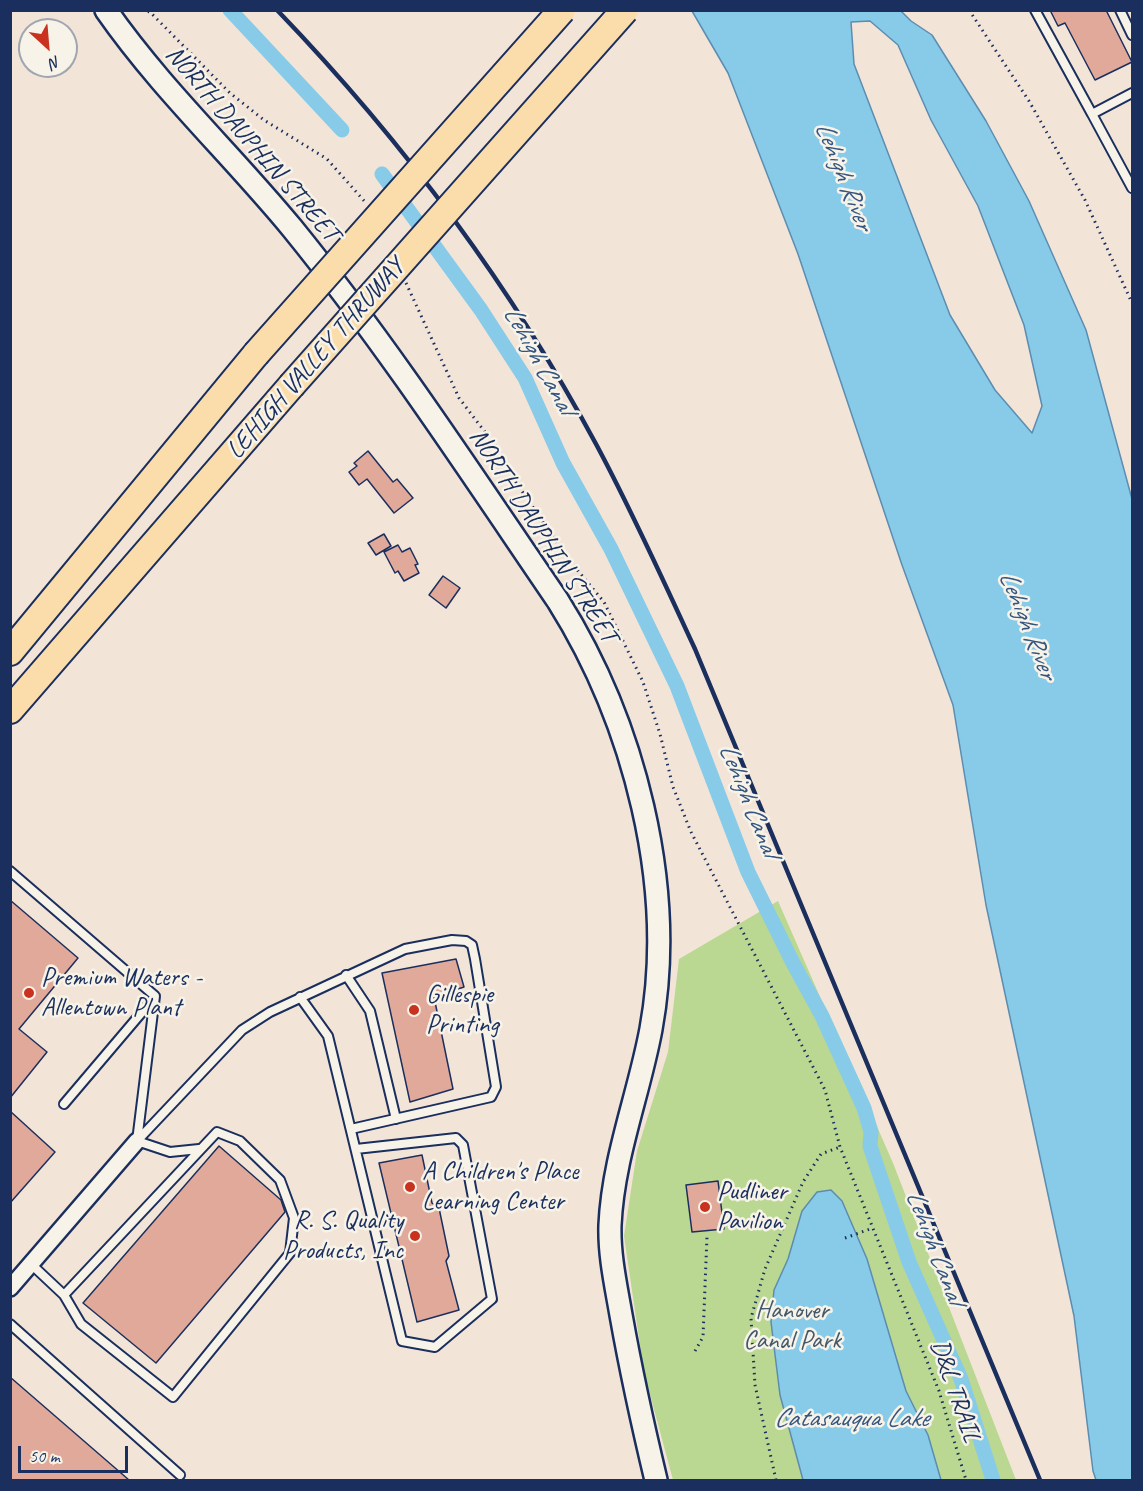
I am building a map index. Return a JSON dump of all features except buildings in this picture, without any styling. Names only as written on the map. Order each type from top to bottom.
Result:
[{"type":"highway","name":"LEHIGH VALLEY THRUWAY","points":[[10,652],[256,354],[562,10]]},
{"type":"highway","name":"LEHIGH VALLEY THRUWAY","points":[[10,710],[291,386],[625,10]]},
{"type":"street","name":"NORTH DAUPHIN STREET","points":[[106,10],[169,91],[293,230],[381,344],[558,601],[578,632],[611,700],[635,774],[644,815],[655,885],[658,931],[658,963],[651,1027],[615,1174],[610,1228],[612,1264],[632,1375],[656,1480]]},
{"type":"street","points":[[13,1279],[31,1264],[137,1141]]},
{"type":"lane","points":[[1035,10],[1132,188]]},
{"type":"lane","points":[[1120,10],[1132,36]]},
{"type":"lane","points":[[1092,114],[1132,93]]},
{"type":"lane","points":[[10,871],[155,996]]},
{"type":"lane","points":[[137,1141],[242,1030],[300,997],[405,949],[453,940],[466,941],[472,945],[496,1087],[491,1097],[351,1129]]},
{"type":"lane","points":[[346,975],[370,1011],[396,1119]]},
{"type":"lane","points":[[64,1104],[155,996]]},
{"type":"lane","points":[[137,1141],[155,996]]},
{"type":"lane","points":[[300,997],[328,1036],[402,1341],[435,1347],[492,1299],[463,1145],[456,1138],[356,1149]]},
{"type":"lane","points":[[31,1264],[64,1295],[81,1324],[173,1397],[290,1253],[294,1218],[280,1179],[240,1141],[217,1132],[64,1295]]},
{"type":"lane","points":[[137,1141],[170,1152],[200,1149]]},
{"type":"lane","points":[[10,1324],[180,1475]]},
{"type":"path","points":[[969,10],[1029,101],[1080,190],[1132,303]]},
{"type":"path","name":"D&L TRAIL","points":[[776,1480],[755,1385],[751,1318],[765,1269],[803,1182],[821,1154],[840,1147],[939,1391],[966,1480]]},
{"type":"path","points":[[845,1238],[873,1228]]},
{"type":"path","points":[[695,1351],[703,1337],[707,1236]]},
{"type":"green space","name":"Hanover Canal Park","points":[[778,901],[893,1163],[1016,1480],[673,1480],[644,1372],[624,1236],[637,1151],[668,1052],[679,959]]},
{"type":"water","name":"Lehigh River","points":[[692,11],[901,11],[932,35],[986,121],[1029,201],[1086,330],[1132,499],[1132,1480],[1096,1480],[1093,1471],[1074,1316],[986,905],[953,705],[902,565],[798,254],[728,73]],"holes":[[[870,21],[898,45],[931,120],[978,206],[1024,325],[1042,406],[1032,433],[995,390],[950,315],[854,64],[851,22]]]},
{"type":"water","name":"Catasauqua Lake","points":[[831,1190],[842,1201],[867,1259],[906,1391],[928,1435],[941,1480],[803,1480],[780,1395],[771,1322],[774,1290],[788,1259],[802,1211],[817,1192]]},
{"type":"waterway","name":"Lehigh Canal","points":[[230,10],[342,130]]},
{"type":"waterway","name":"Lehigh Canal","points":[[382,174],[481,310],[525,378],[563,463],[611,549],[677,686],[748,872],[822,1016],[864,1108],[871,1132],[870,1146],[909,1262],[961,1379],[993,1480]]},
{"type":"railway","points":[[277,10],[368,110],[452,216],[528,328],[563,385],[609,469],[695,649],[1040,1480]]},
{"type":"place","name":"Premium Waters - Allentown Plant","points":[[29,993]]},
{"type":"place","name":"Gillespie Printing","points":[[414,1010]]},
{"type":"place","name":"A Children's Place Learning Center","points":[[410,1187]]},
{"type":"place","name":"Pudliner Pavilion","points":[[705,1207]]},
{"type":"place","name":"R. S. Quality Products, Inc","points":[[415,1236]]}]
